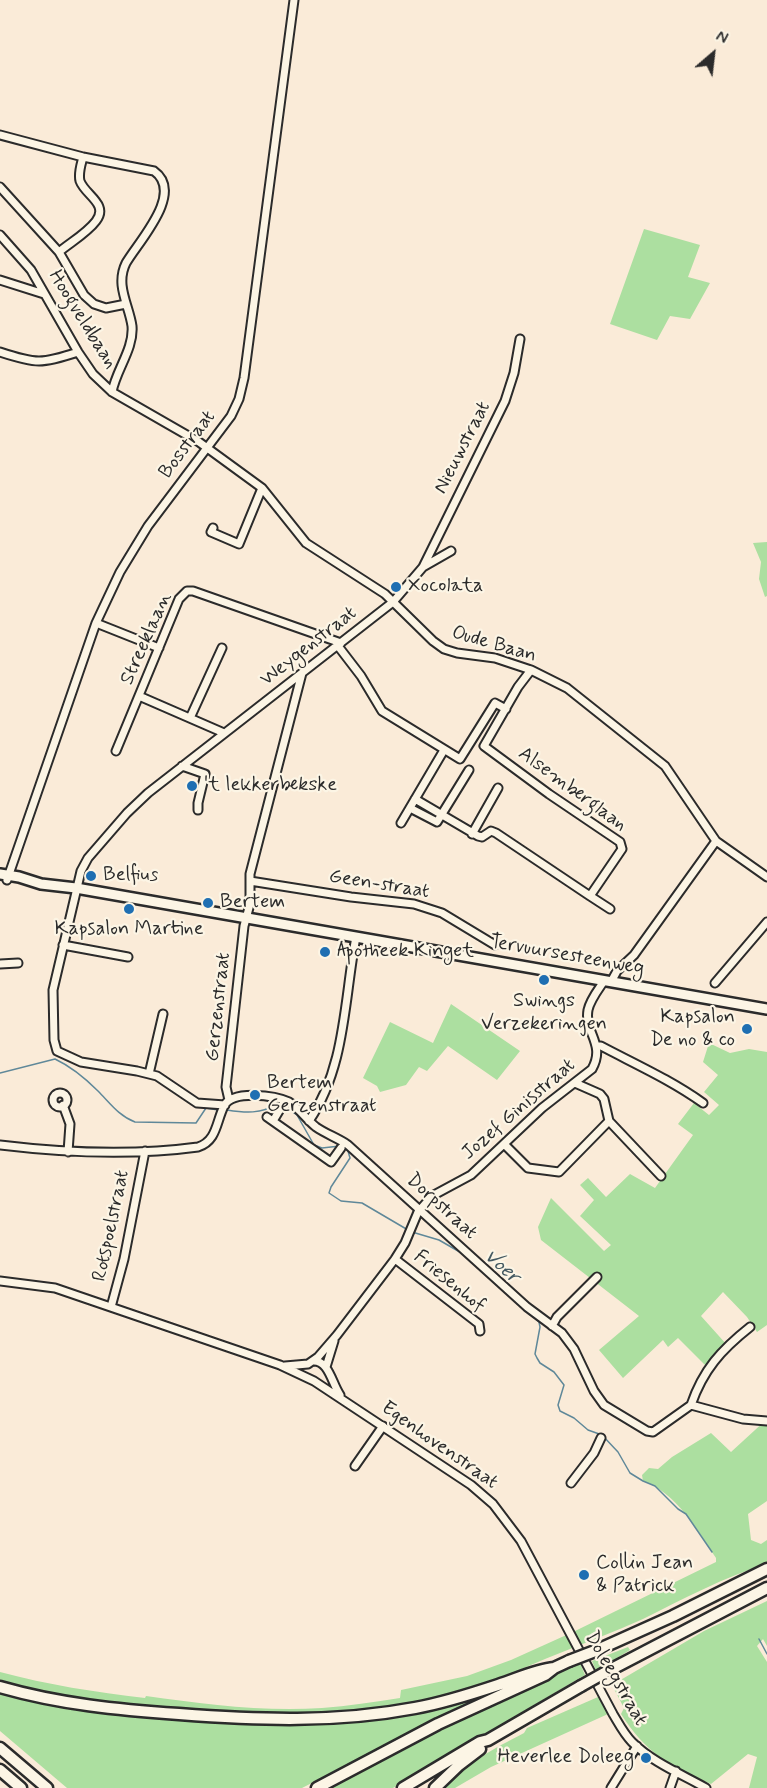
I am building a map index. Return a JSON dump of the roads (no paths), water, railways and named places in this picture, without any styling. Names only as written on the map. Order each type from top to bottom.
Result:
[{"type":"highway","points":[[317,1788],[438,1724],[545,1675],[569,1661],[674,1616],[767,1569]]},
{"type":"highway","points":[[435,1788],[488,1740],[606,1672],[767,1588]]},
{"type":"highway","points":[[0,1687],[52,1700],[128,1710],[254,1719],[321,1720],[368,1716],[428,1706],[542,1669],[554,1668]]},
{"type":"highway","points":[[403,1788],[480,1742],[488,1740]]},
{"type":"highway","points":[[0,1748],[47,1788]]},
{"type":"highway","points":[[0,1770],[21,1788]]},
{"type":"main road","name":"Tervuursesteenweg","points":[[4,877],[767,1010]]},
{"type":"street","name":"Bosstraat","points":[[4,877],[96,623],[120,572],[148,526],[231,416],[239,399],[244,378],[294,0]]},
{"type":"street","points":[[0,135],[83,157],[154,171],[162,177],[165,183],[156,218],[127,262],[122,274],[132,327],[131,341],[114,378],[112,392]]},
{"type":"street","points":[[59,252],[96,221],[100,214],[100,206],[81,183],[79,174],[83,157]]},
{"type":"street","points":[[0,187],[59,252],[84,295],[94,304],[106,308],[126,304]]},
{"type":"street","name":"Hoogveldbaan","points":[[0,235],[31,270],[78,352],[105,386],[207,447]]},
{"type":"street","points":[[0,280],[44,294]]},
{"type":"street","name":"Nieuwstraat","points":[[423,567],[505,401],[514,373],[520,339]]},
{"type":"street","points":[[0,352],[26,361],[43,362],[78,352]]},
{"type":"street","points":[[105,386],[114,378]]},
{"type":"street","name":"Oude Baan","points":[[207,447],[262,488],[306,543],[385,594],[444,649],[495,658],[531,670],[567,688],[666,766],[716,841],[767,877]]},
{"type":"street","points":[[213,528],[212,532],[239,544],[262,488]]},
{"type":"street","name":"Weygenstraat","points":[[149,1074],[81,1062],[57,1051],[54,1040],[53,990],[76,888],[85,862],[148,793],[393,602],[423,567],[451,551]]},
{"type":"street","name":"Streeklaan","points":[[116,751],[183,594],[193,591],[340,644]]},
{"type":"street","points":[[96,623],[159,648]]},
{"type":"street","points":[[340,644],[382,711],[460,759],[495,703],[506,709]]},
{"type":"street","points":[[190,718],[222,648]]},
{"type":"street","points":[[484,746],[518,687],[531,670]]},
{"type":"street","name":"Gerzenstraat","points":[[227,1102],[226,1087],[250,904],[250,874],[303,673]]},
{"type":"street","points":[[139,696],[224,732]]},
{"type":"street","name":"Alsemberglaan","points":[[472,739],[620,842],[622,849],[590,896]]},
{"type":"street","points":[[401,823],[444,750]]},
{"type":"street","points":[[182,766],[206,774],[198,810]]},
{"type":"street","points":[[410,808],[434,822],[439,821],[469,770]]},
{"type":"street","points":[[472,834],[498,788]]},
{"type":"street","points":[[415,799],[472,834],[480,837],[491,831],[496,833],[610,909]]},
{"type":"street","points":[[703,1103],[645,1069],[597,1046],[588,1023],[587,1012],[592,1000],[607,981],[634,955],[716,841]]},
{"type":"street","name":"Geen-straat","points":[[250,881],[351,897],[414,904],[442,913],[495,945]]},
{"type":"street","points":[[715,983],[767,921]]},
{"type":"street","points":[[309,1121],[317,1110],[336,1063],[356,937]]},
{"type":"street","points":[[63,945],[128,957]]},
{"type":"street","points":[[0,964],[18,963]]},
{"type":"street","points":[[163,1014],[149,1074],[168,1082],[197,1103],[227,1102],[243,1095],[283,1104],[270,1119],[331,1162],[341,1148]]},
{"type":"street","name":"Jozef Ginisstraat","points":[[420,1209],[436,1193],[471,1174],[542,1108],[592,1069],[596,1060],[597,1046]]},
{"type":"street","points":[[575,1083],[600,1094],[604,1099],[609,1121],[661,1176]]},
{"type":"street","points":[[0,1144],[68,1152],[145,1151],[194,1147],[207,1143],[214,1133],[227,1102]]},
{"type":"street","name":"Dorpstraat","points":[[283,1104],[296,1107],[309,1121],[348,1145],[527,1307],[562,1333],[574,1349],[594,1391],[604,1405],[653,1432],[691,1405]]},
{"type":"street","points":[[63,1105],[70,1124],[68,1152]]},
{"type":"street","points":[[504,1144],[528,1168],[559,1172],[609,1121]]},
{"type":"street","name":"Rotspoelstraat","points":[[111,1307],[124,1259],[145,1151]]},
{"type":"street","points":[[337,1335],[322,1379],[312,1380],[306,1372],[310,1362],[337,1335],[395,1259],[420,1209]]},
{"type":"street","name":"Friesenhof","points":[[395,1259],[479,1324],[480,1331]]},
{"type":"street","points":[[552,1326],[557,1317],[597,1277]]},
{"type":"street","name":"Egenhovenstraat","points":[[0,1281],[55,1288],[280,1365],[312,1380],[471,1485],[493,1504],[521,1541],[562,1619]]},
{"type":"street","points":[[750,1328],[711,1364],[698,1383],[691,1405],[743,1419],[767,1421]]},
{"type":"street","name":"Egenhovenstraat","points":[[280,1365],[322,1362],[343,1400]]},
{"type":"street","points":[[355,1466],[383,1426]]},
{"type":"street","points":[[571,1483],[594,1453],[601,1438]]},
{"type":"street","name":"Doleegstraat","points":[[562,1619],[626,1735],[637,1746],[706,1788]]},
{"type":"street","points":[[611,1788],[637,1746]]},
{"type":"street","points":[[670,1788],[676,1771]]},
{"type":"waterway","name":"Voer","points":[[0,1073],[55,1059],[78,1073],[119,1113],[135,1122],[196,1123],[206,1108],[218,1110]]},
{"type":"waterway","name":"Voer","points":[[227,1110],[253,1112],[281,1105]]},
{"type":"waterway","name":"Voer","points":[[285,1107],[297,1115],[314,1145],[322,1148],[340,1146]]},
{"type":"waterway","name":"Voer","points":[[344,1148],[348,1151],[350,1158],[329,1193],[341,1201],[362,1203],[408,1230]]},
{"type":"waterway","name":"Voer","points":[[412,1232],[439,1240],[465,1255]]},
{"type":"waterway","name":"Voer","points":[[473,1262],[539,1322],[535,1354],[540,1363],[554,1372],[564,1385],[558,1405],[560,1411],[574,1418],[588,1430],[602,1435],[618,1452],[630,1473],[655,1486],[686,1514],[712,1552]]},
{"type":"waterway","name":"Voer","points":[[759,1639],[767,1654]]},
{"type":"place","name":"Xocolata","points":[[396,587]]},
{"type":"place","name":"'t lekkerbekske","points":[[192,786]]},
{"type":"place","name":"Belfius","points":[[91,876]]},
{"type":"place","name":"Bertem","points":[[208,903]]},
{"type":"place","name":"Kapsalon Martine","points":[[129,909]]},
{"type":"place","name":"Apotheek Kinget","points":[[325,952]]},
{"type":"place","name":"Swings Verzekeringen","points":[[544,980]]},
{"type":"place","name":"Kapsalon De no & co","points":[[747,1029]]},
{"type":"place","name":"Bertem Gerzenstraat","points":[[255,1095]]},
{"type":"place","name":"Collin Jean & Patrick","points":[[584,1575]]},
{"type":"place","name":"Heverlee Doleeg","points":[[646,1758]]}]
